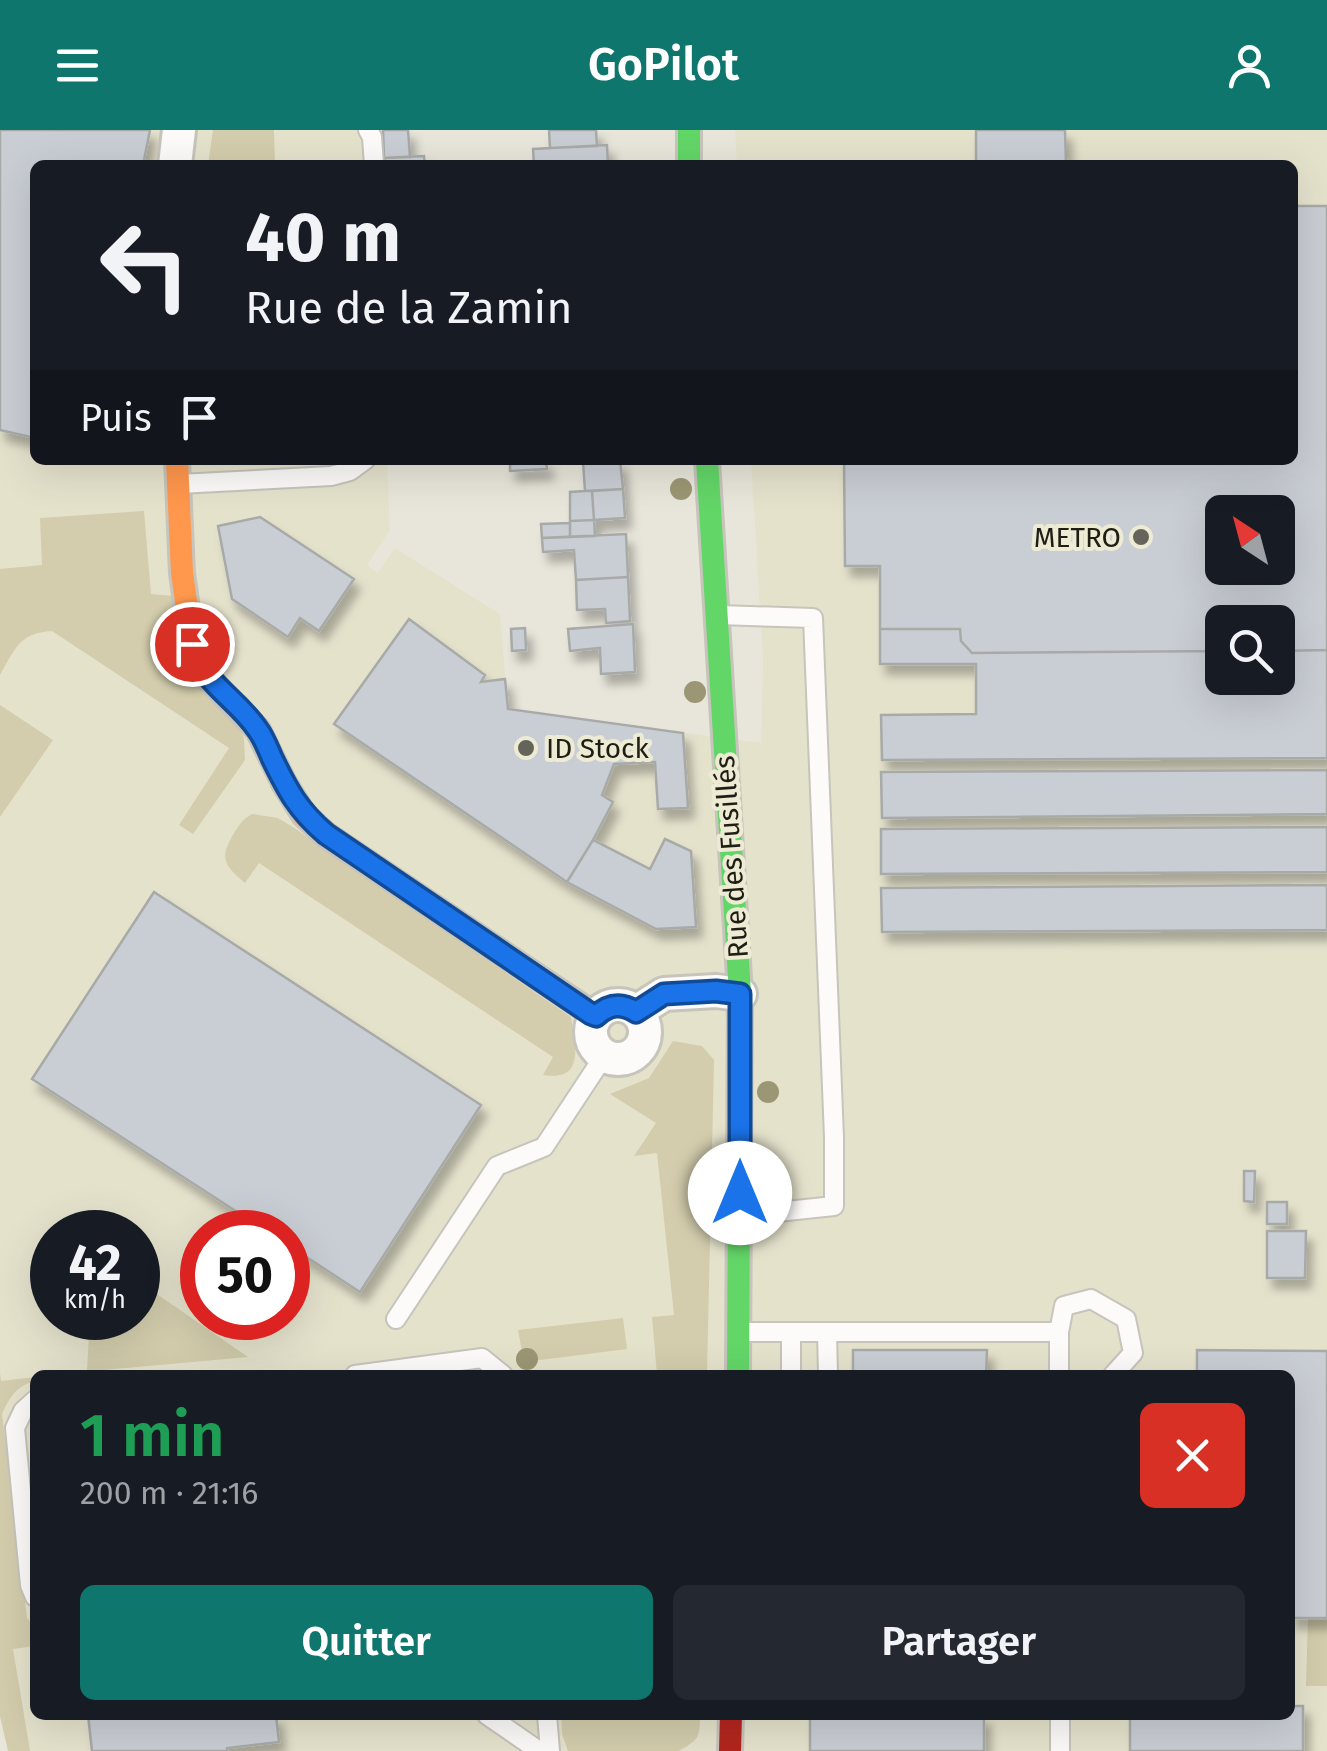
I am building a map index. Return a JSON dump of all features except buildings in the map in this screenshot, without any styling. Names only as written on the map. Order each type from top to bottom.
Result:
[{"type":"main road","points":[[689,130],[689,160]]},
{"type":"main road","points":[[177,465],[182,573],[198,663],[258,730],[304,816],[596,1016]]},
{"type":"main road","name":"Rue des Fusillés","points":[[707,465],[740,994],[738,1370]]},
{"type":"main road","points":[[730,1751],[731,1720]]},
{"type":"street","points":[[176,160],[180,130]]},
{"type":"street","points":[[636,1012],[664,994],[740,994]]},
{"type":"street","points":[[620,1005],[636,1012],[645,1027],[637,1052],[622,1059],[604,1056],[593,1042],[592,1024],[596,1016],[620,1005]]},
{"type":"lane","points":[[368,130],[374,160]]},
{"type":"lane","points":[[178,484],[332,476],[350,472],[359,465]]},
{"type":"lane","points":[[716,614],[813,618],[817,680],[834,1206],[739,1216]]},
{"type":"lane","points":[[396,1319],[497,1166],[544,1147],[604,1056]]},
{"type":"lane","points":[[1059,1370],[1064,1306],[1091,1300],[1126,1318],[1133,1353],[1118,1370]]},
{"type":"lane","points":[[739,1332],[1059,1332]]},
{"type":"lane","points":[[791,1332],[791,1370]]},
{"type":"lane","points":[[827,1332],[828,1370]]},
{"type":"lane","points":[[392,1370],[482,1358],[498,1370]]},
{"type":"lane","points":[[30,1405],[15,1428],[30,1586]]},
{"type":"lane","points":[[494,1720],[539,1751]]},
{"type":"lane","points":[[547,1720],[550,1751]]},
{"type":"lane","points":[[1060,1720],[1060,1751]]},
{"type":"shaded area","points":[[0,130],[374,130],[376,160],[30,160],[30,465],[387,465],[390,530],[367,565],[378,573],[395,548],[500,614],[508,709],[761,743],[763,661],[751,465],[1298,465],[1298,160],[737,160],[735,130],[1327,130],[1327,1751],[8,1751],[0,1716]]},
{"type":"shaded area","points":[[213,130],[274,130],[275,160],[209,160]]},
{"type":"shaded area","points":[[144,511],[151,594],[173,596],[244,738],[245,760],[193,834],[179,825],[229,748],[52,631],[25,639],[0,675],[0,569],[42,565],[40,518]]},
{"type":"shaded area","points":[[0,705],[53,740],[0,817]]},
{"type":"shaded area","points":[[252,814],[278,818],[293,827],[571,1017],[575,1049],[572,1067],[557,1076],[543,1075],[553,1057],[259,863],[245,883],[232,871],[225,854],[234,833]]},
{"type":"shaded area","points":[[673,1041],[702,1046],[714,1060],[707,1370],[657,1370],[652,1317],[674,1315],[657,1153],[634,1156],[656,1123],[610,1094],[649,1078]]},
{"type":"shaded area","points":[[160,1296],[180,1310],[180,1340],[223,1340],[248,1357],[104,1370],[87,1370],[89,1340],[160,1340]]},
{"type":"shaded area","points":[[623,1318],[627,1349],[524,1362],[518,1330]]},
{"type":"shaded area","points":[[0,1372],[1,1381],[30,1378],[30,1383],[14,1393],[2,1414],[30,1622],[30,1647],[13,1649],[30,1751],[8,1751],[0,1716]]},
{"type":"shaded area","points":[[1308,1618],[1327,1618],[1327,1686],[1306,1686]]},
{"type":"shaded area","points":[[561,1720],[700,1720],[697,1737],[679,1751],[568,1751]]},
{"type":"traffic: fast","points":[[689,130],[689,160]]},
{"type":"traffic: fast","points":[[707,465],[740,994],[738,1370]]},
{"type":"traffic: slow","points":[[177,465],[182,573],[198,663],[258,730],[304,815],[326,835],[596,1016]]},
{"type":"traffic: jam","points":[[730,1751],[731,1720]]},
{"type":"place","name":"METRO","points":[[1141,537]]},
{"type":"place","name":"ID Stock","points":[[526,748]]},
{"type":"route","points":[[192,644],[208,678],[258,730],[304,816],[591,1014],[596,1016],[620,1005],[636,1012],[664,994],[740,994],[740,1193]]}]
